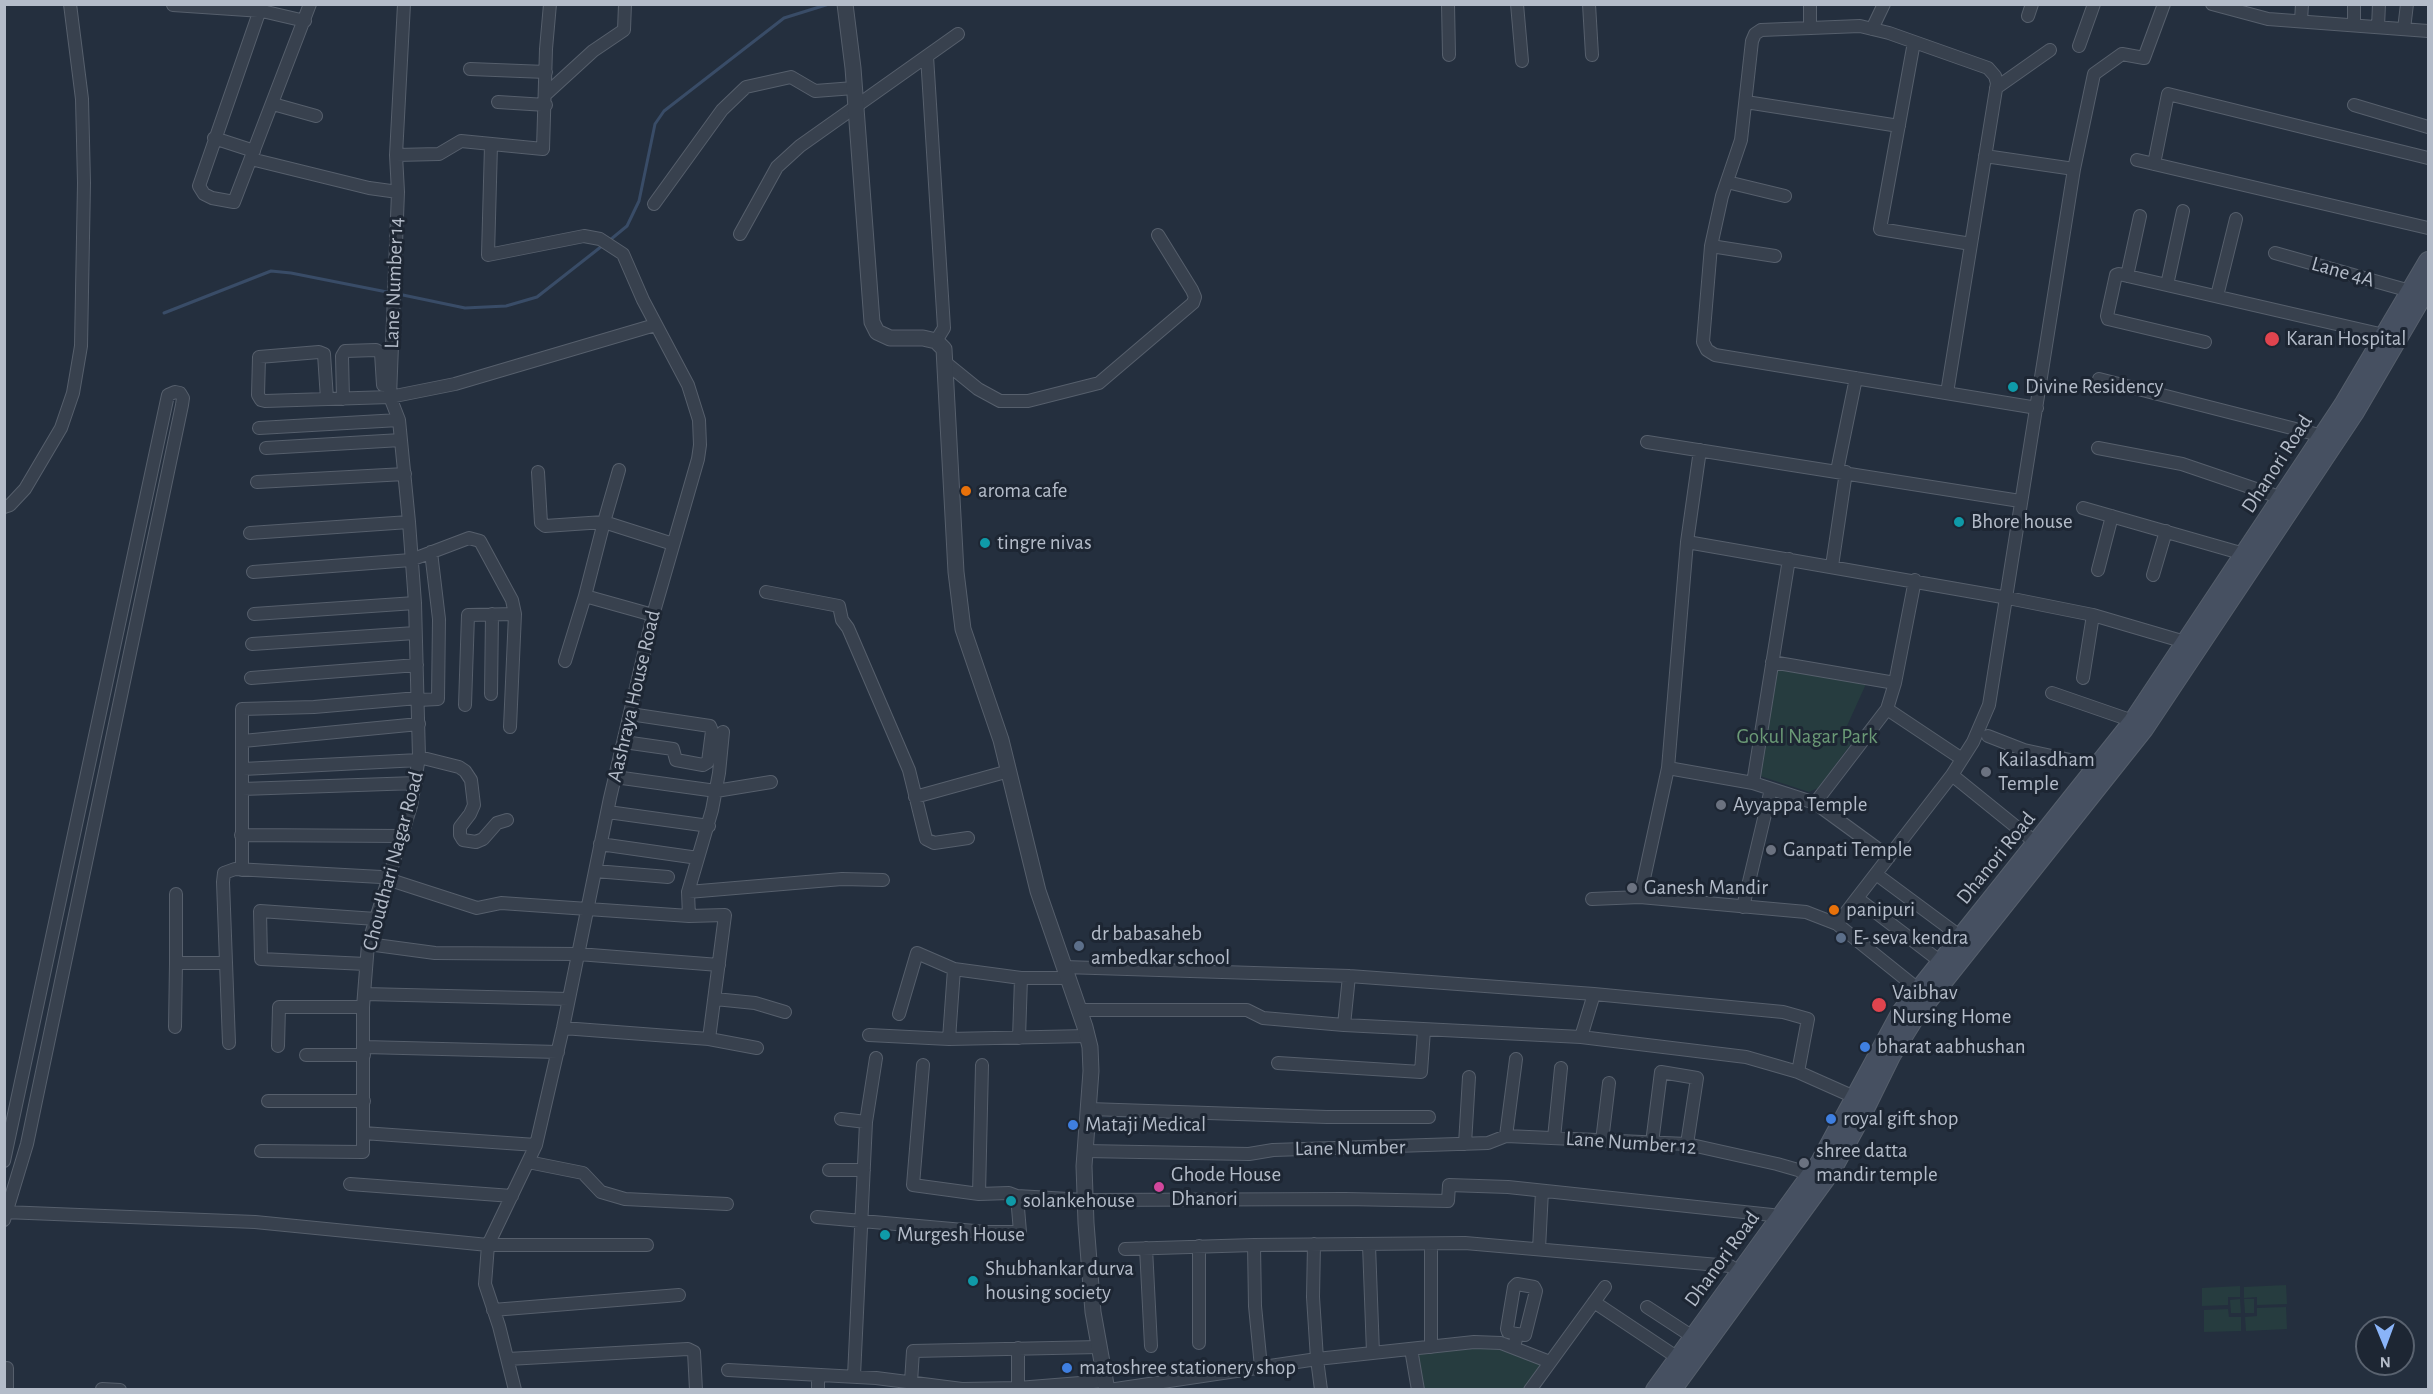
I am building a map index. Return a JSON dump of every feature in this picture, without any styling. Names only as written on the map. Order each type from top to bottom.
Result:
[{"type":"main road","name":"Dhanori Road","points":[[1924,994],[1941,962],[1961,937],[2144,729],[2288,501],[2323,435],[2428,261]]},
{"type":"main road","name":"Dhanori Road","points":[[1667,1384],[1785,1223],[1840,1143],[1897,1019],[1924,994],[2042,847],[2098,766],[2133,721],[2244,554],[2288,501],[2355,412],[2428,287]]},
{"type":"main road","name":"Dhanori Road","points":[[1667,1384],[1678,1358],[1693,1337],[1746,1276]]},
{"type":"street","points":[[4,507],[10,506],[25,489],[62,428],[73,393],[81,345],[84,183],[82,99],[70,4]]},
{"type":"street","points":[[262,8],[214,138],[199,186],[204,194],[234,202],[310,4]]},
{"type":"street","name":"Lane Number 14","points":[[404,4],[396,155],[398,192],[387,398],[399,420],[411,560]]},
{"type":"street","points":[[396,155],[439,154],[460,141],[543,149],[550,4]]},
{"type":"street","points":[[498,102],[546,99],[593,51],[624,30],[625,4]]},
{"type":"street","points":[[845,4],[853,68],[872,322],[877,332],[890,338],[923,338],[936,341],[944,349],[956,572],[963,629],[1001,740],[1038,891],[1087,1036],[1091,1071],[1085,1151],[1085,1200],[1093,1312],[1107,1387]]},
{"type":"street","points":[[1448,4],[1449,55]]},
{"type":"street","points":[[1517,4],[1522,61]]},
{"type":"street","points":[[1589,4],[1592,55]]},
{"type":"street","points":[[1810,4],[1810,28]]},
{"type":"street","points":[[1872,29],[1884,4]]},
{"type":"street","points":[[2079,46],[2094,4]]},
{"type":"street","points":[[1837,924],[1952,775],[1983,722],[1989,705],[2008,598],[2020,501],[2037,408],[2074,169],[2094,74],[2122,54],[2144,58],[2164,4]]},
{"type":"street","points":[[2301,21],[2302,4]]},
{"type":"street","points":[[2354,4],[2354,24]]},
{"type":"street","points":[[2378,27],[2379,4]]},
{"type":"street","points":[[2404,29],[2407,4]]},
{"type":"street","points":[[173,5],[262,8],[305,21]]},
{"type":"street","points":[[2214,5],[2255,10],[2301,21],[2428,31]]},
{"type":"street","points":[[1947,393],[1996,88],[1995,76],[1988,68],[1860,26],[1761,30],[1755,34],[1738,153],[1717,212],[1711,246],[1703,342],[1707,350],[1714,355],[2037,408]]},
{"type":"street","points":[[740,234],[777,167],[800,146],[958,34]]},
{"type":"street","points":[[1914,42],[1880,229],[1971,244]]},
{"type":"street","points":[[1996,88],[2050,50]]},
{"type":"street","points":[[927,56],[944,328],[936,341]]},
{"type":"street","points":[[470,69],[546,72]]},
{"type":"street","points":[[654,204],[723,110],[746,87],[791,77],[815,91],[854,88]]},
{"type":"street","points":[[2154,164],[2168,94],[2428,158]]},
{"type":"street","points":[[1746,102],[1899,126]]},
{"type":"street","points":[[273,104],[316,116]]},
{"type":"street","points":[[2354,105],[2428,127]]},
{"type":"street","points":[[214,138],[252,155],[369,188],[398,192]]},
{"type":"street","name":"Aashraya House Road","points":[[491,145],[488,255],[584,236],[600,239],[623,254],[688,386],[699,420],[698,459],[653,615],[600,844],[558,1052],[536,1145],[488,1245],[484,1276],[515,1389]]},
{"type":"street","points":[[1985,156],[2074,169]]},
{"type":"street","points":[[2136,160],[2422,226]]},
{"type":"street","points":[[1727,182],[1785,195]]},
{"type":"street","points":[[2167,285],[2182,211]]},
{"type":"street","points":[[2127,276],[2140,216]]},
{"type":"street","points":[[2217,296],[2236,219]]},
{"type":"street","points":[[945,363],[978,389],[1000,401],[1028,401],[1099,384],[1193,303],[1192,290],[1158,235]]},
{"type":"street","points":[[1711,246],[1775,256]]},
{"type":"street","name":"Lane 4A","points":[[2275,254],[2410,291]]},
{"type":"street","points":[[2205,342],[2108,319],[2114,278],[2119,274],[2384,335]]},
{"type":"street","points":[[327,399],[324,354],[319,352],[259,357],[258,395],[261,400],[343,399],[387,398],[455,384],[656,325]]},
{"type":"street","points":[[343,399],[343,353],[376,350],[381,352],[387,398]]},
{"type":"street","points":[[1832,566],[1841,471],[1856,378]]},
{"type":"street","points":[[2099,379],[2323,435]]},
{"type":"street","points":[[4,1161],[168,394],[175,392],[180,393],[183,405],[31,1125],[5,1214],[255,1222],[488,1245],[647,1245]]},
{"type":"street","points":[[259,428],[399,420]]},
{"type":"street","points":[[266,448],[401,440]]},
{"type":"street","points":[[1647,442],[2020,501]]},
{"type":"street","points":[[2098,448],[2182,464],[2288,501]]},
{"type":"street","points":[[1640,897],[1668,768],[1687,542],[1700,450]]},
{"type":"street","points":[[565,661],[619,470]]},
{"type":"street","points":[[538,472],[543,526],[604,522],[673,544]]},
{"type":"street","points":[[257,483],[405,474]]},
{"type":"street","points":[[2083,508],[2244,554]]},
{"type":"street","points":[[2098,570],[2112,516]]},
{"type":"street","points":[[250,533],[409,522]]},
{"type":"street","points":[[2153,575],[2166,531]]},
{"type":"street","points":[[252,572],[411,560],[469,538],[480,541],[512,600],[515,614],[510,728]]},
{"type":"street","points":[[1687,542],[1915,580],[2093,615],[2186,642]]},
{"type":"street","points":[[242,870],[242,709],[438,699],[439,619],[431,552]]},
{"type":"street","points":[[1753,783],[1789,559]]},
{"type":"street","name":"Choudhari Nagar Road","points":[[363,1133],[363,1007],[368,944],[416,783],[419,758],[415,603],[411,560]]},
{"type":"street","points":[[1815,803],[1887,709],[1895,683],[1915,580]]},
{"type":"street","points":[[766,592],[839,606],[842,620],[848,628],[901,748],[909,770],[924,833],[929,842],[968,838]]},
{"type":"street","points":[[585,596],[653,615]]},
{"type":"street","points":[[254,614],[415,603]]},
{"type":"street","points":[[491,694],[492,614]]},
{"type":"street","points":[[465,705],[468,615],[515,614]]},
{"type":"street","points":[[2083,678],[2093,615]]},
{"type":"street","points":[[252,644],[415,633]]},
{"type":"street","points":[[1772,662],[1895,683]]},
{"type":"street","points":[[251,678],[417,665]]},
{"type":"street","points":[[2052,693],[2133,721]]},
{"type":"street","points":[[1887,709],[1962,759]]},
{"type":"street","points":[[624,742],[673,749],[676,760],[703,765],[708,762],[712,731],[710,726],[630,714]]},
{"type":"street","points":[[243,741],[419,724]]},
{"type":"street","points":[[689,916],[688,892],[709,826],[723,732]]},
{"type":"street","points":[[1988,736],[2024,750],[2098,766]]},
{"type":"street","points":[[243,769],[419,758],[459,767],[471,780],[474,805],[460,827],[463,840],[476,842],[483,839],[497,823],[507,820]]},
{"type":"street","points":[[1668,768],[1753,783],[1815,803],[1889,857]]},
{"type":"street","points":[[915,797],[1008,771]]},
{"type":"street","points":[[1952,775],[2042,847]]},
{"type":"street","points":[[615,777],[716,791],[771,782]]},
{"type":"street","points":[[242,789],[416,783]]},
{"type":"street","points":[[1743,907],[1771,789]]},
{"type":"street","points":[[608,812],[709,826]]},
{"type":"street","points":[[241,835],[401,836]]},
{"type":"street","points":[[600,844],[698,858]]},
{"type":"street","points":[[229,1043],[224,873],[229,870],[388,879],[483,909],[501,903],[689,916],[724,915],[709,1039]]},
{"type":"street","points":[[595,871],[668,877]]},
{"type":"street","points":[[1876,874],[1961,937]]},
{"type":"street","points":[[688,892],[842,879],[883,880]]},
{"type":"street","points":[[175,1027],[176,894]]},
{"type":"street","points":[[1592,899],[1640,897],[1806,912],[1837,924],[1924,994]]},
{"type":"street","points":[[1857,898],[1941,962]]},
{"type":"street","points":[[366,964],[261,958],[260,911],[376,919]]},
{"type":"street","points":[[368,944],[435,954],[578,954],[719,965]]},
{"type":"street","points":[[899,1014],[917,953],[954,969],[1022,978],[1066,973],[1349,976],[1594,994],[1783,1012],[1808,1019],[1798,1072]]},
{"type":"street","points":[[176,963],[226,963]]},
{"type":"street","points":[[949,1039],[954,969]]},
{"type":"street","points":[[1344,1025],[1349,976]]},
{"type":"street","points":[[1019,1038],[1022,978]]},
{"type":"street","points":[[365,994],[569,999]]},
{"type":"street","points":[[1581,1037],[1594,994]]},
{"type":"street","points":[[715,999],[755,1003],[786,1012]]},
{"type":"street","points":[[278,1046],[279,1007],[363,1007]]},
{"type":"street","points":[[1078,1010],[1247,1010],[1263,1018],[1344,1025],[1581,1037],[1746,1057],[1798,1072],[1860,1100]]},
{"type":"street","points":[[563,1028],[709,1039],[757,1048]]},
{"type":"street","points":[[1278,1063],[1420,1072],[1424,1030]]},
{"type":"street","points":[[869,1035],[949,1039],[1087,1036]]},
{"type":"street","points":[[306,1055],[364,1051],[558,1052]]},
{"type":"street","points":[[854,1376],[866,1122],[876,1058]]},
{"type":"street","points":[[1506,1136],[1516,1059]]},
{"type":"street","points":[[923,1065],[913,1185],[979,1194],[1008,1193],[1017,1196],[1085,1200],[1448,1201],[1449,1185],[1542,1191],[1772,1215],[1785,1223]]},
{"type":"street","points":[[979,1194],[982,1065]]},
{"type":"street","points":[[1554,1138],[1561,1068]]},
{"type":"street","points":[[1652,1143],[1661,1072],[1697,1078],[1687,1144]]},
{"type":"street","points":[[1465,1144],[1469,1077]]},
{"type":"street","points":[[1602,1141],[1609,1083]]},
{"type":"street","points":[[268,1101],[364,1101]]},
{"type":"street","points":[[1089,1109],[1328,1117],[1429,1117]]},
{"type":"street","points":[[841,1119],[866,1122]]},
{"type":"street","points":[[261,1150],[363,1152],[363,1133],[536,1145]]},
{"type":"street","name":"Lane Number 12","points":[[1506,1136],[1687,1144],[1777,1164],[1816,1178]]},
{"type":"street","name":"Lane Number","points":[[1085,1151],[1249,1154],[1273,1150],[1488,1143],[1506,1136]]},
{"type":"street","points":[[528,1162],[583,1173],[601,1192],[625,1199],[727,1204]]},
{"type":"street","points":[[829,1170],[864,1170]]},
{"type":"street","points":[[350,1184],[512,1196]]},
{"type":"street","points":[[1539,1250],[1542,1191]]},
{"type":"street","points":[[817,1217],[986,1232],[1020,1232],[1017,1196]]},
{"type":"street","points":[[1125,1249],[1465,1243],[1730,1266],[1746,1276]]},
{"type":"street","points":[[1431,1244],[1431,1347]]},
{"type":"street","points":[[1254,1245],[1255,1306],[1261,1367]]},
{"type":"street","points":[[1314,1245],[1313,1297],[1321,1389]]},
{"type":"street","points":[[1369,1245],[1373,1353]]},
{"type":"street","points":[[1199,1246],[1199,1343]]},
{"type":"street","points":[[1146,1248],[1151,1346]]},
{"type":"street","points":[[1530,1389],[1605,1287]]},
{"type":"street","points":[[493,1310],[679,1295]]},
{"type":"street","points":[[1594,1302],[1678,1358]]},
{"type":"street","points":[[1647,1306],[1693,1337]]},
{"type":"street","points":[[1514,1348],[1517,1334]]},
{"type":"street","points":[[728,1370],[854,1376],[877,1384],[911,1382],[962,1389],[1107,1387],[1317,1359],[1474,1342],[1501,1343],[1550,1362]]},
{"type":"street","points":[[911,1382],[913,1351],[1099,1347]]},
{"type":"street","points":[[1018,1348],[1018,1388]]},
{"type":"street","points":[[508,1359],[688,1349],[694,1352],[696,1389]]},
{"type":"street","points":[[1411,1349],[1418,1389]]},
{"type":"street","points":[[7,1368],[7,1389]]},
{"type":"street","points":[[818,1375],[818,1389]]},
{"type":"street","points":[[102,1389],[120,1389]]},
{"type":"green space","name":"Gokul Nagar Park","points":[[1778,669],[1866,684],[1846,728],[1854,740],[1818,788],[1809,792],[1760,776]]},
{"type":"green space","points":[[2286,1285],[2287,1304],[2257,1305],[2257,1297],[2244,1298],[2244,1287]]},
{"type":"green space","points":[[2240,1286],[2240,1297],[2228,1297],[2228,1305],[2202,1306],[2202,1288]]},
{"type":"green space","points":[[2240,1299],[2241,1313],[2231,1313],[2230,1300]]},
{"type":"green space","points":[[2244,1299],[2254,1299],[2254,1313],[2245,1313]]},
{"type":"green space","points":[[2286,1307],[2287,1329],[2246,1331],[2245,1317],[2257,1316],[2257,1308]]},
{"type":"green space","points":[[2228,1309],[2229,1317],[2241,1317],[2241,1331],[2204,1332],[2204,1310]]},
{"type":"green space","points":[[1501,1346],[1544,1364],[1525,1389],[1424,1389],[1415,1354]]},
{"type":"waterway","points":[[610,240],[627,226],[639,201],[655,124],[664,111],[784,18],[829,4]]},
{"type":"waterway","points":[[398,294],[465,308],[506,306],[537,297],[602,246]]},
{"type":"waterway","points":[[164,313],[271,271],[392,293]]},
{"type":"place","name":"Karan Hospital","points":[[2272,339]]},
{"type":"place","name":"Divine Residency","points":[[2013,387]]},
{"type":"place","name":"aroma cafe","points":[[966,491]]},
{"type":"place","name":"Bhore house","points":[[1959,522]]},
{"type":"place","name":"tingre nivas","points":[[985,543]]},
{"type":"place","name":"Kailasdham Temple","points":[[1986,772]]},
{"type":"place","name":"Ayyappa Temple","points":[[1721,805]]},
{"type":"place","name":"Ganpati Temple","points":[[1771,850]]},
{"type":"place","name":"Ganesh Mandir","points":[[1632,888]]},
{"type":"place","name":"panipuri","points":[[1834,910]]},
{"type":"place","name":"E- seva kendra","points":[[1841,938]]},
{"type":"place","name":"dr babasaheb ambedkar school","points":[[1079,946]]},
{"type":"place","name":"Vaibhav Nursing Home","points":[[1879,1005]]},
{"type":"place","name":"bharat aabhushan","points":[[1865,1047]]},
{"type":"place","name":"royal gift shop","points":[[1831,1119]]},
{"type":"place","name":"Mataji Medical","points":[[1073,1125]]},
{"type":"place","name":"shree datta mandir temple","points":[[1804,1163]]},
{"type":"place","name":"Ghode House Dhanori","points":[[1159,1187]]},
{"type":"place","name":"solankehouse","points":[[1011,1201]]},
{"type":"place","name":"Murgesh House","points":[[885,1235]]},
{"type":"place","name":"Shubhankar durva housing society","points":[[973,1281]]},
{"type":"place","name":"matoshree stationery shop","points":[[1067,1368]]}]
